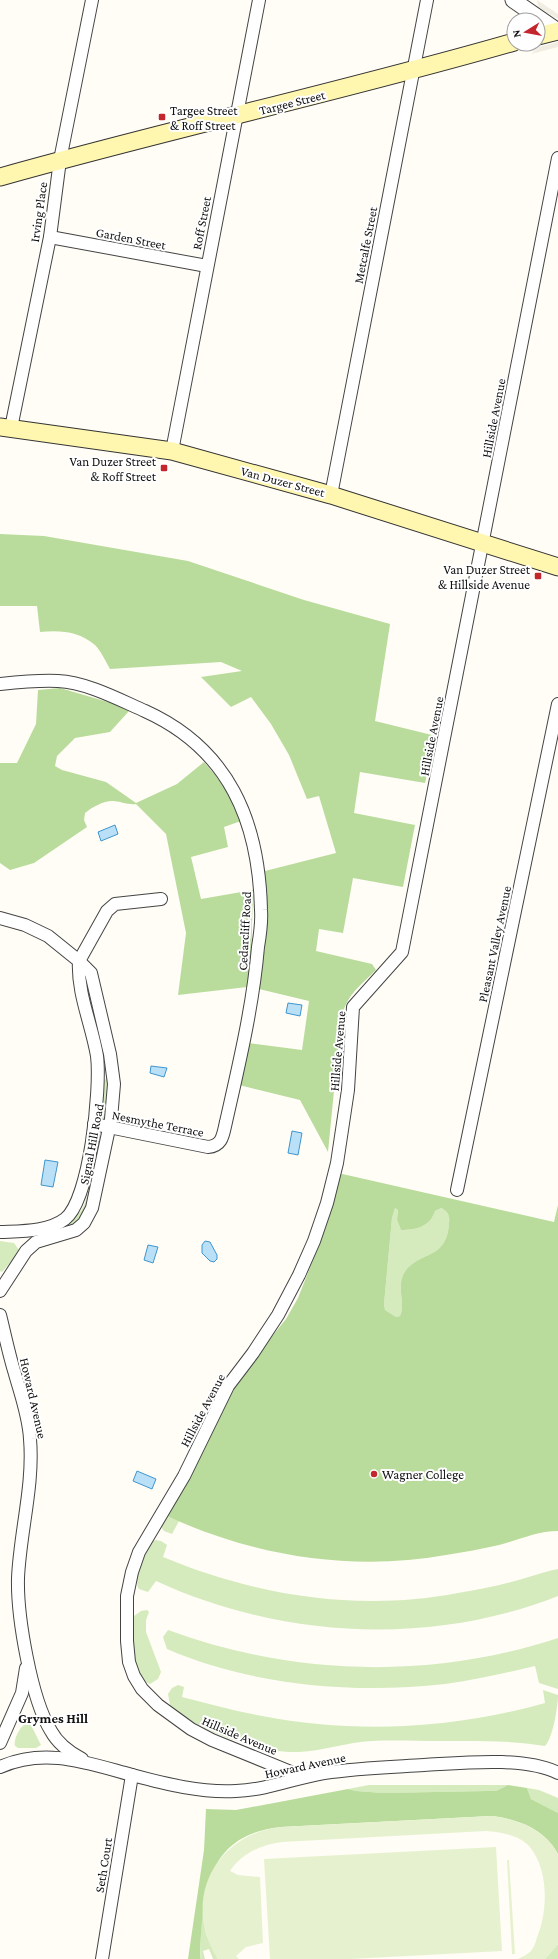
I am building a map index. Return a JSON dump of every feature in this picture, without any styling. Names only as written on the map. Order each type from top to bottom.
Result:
[{"type":"main road","points":[[546,34],[558,31]]},
{"type":"main road","name":"Targee Street","points":[[0,177],[60,160],[413,71],[506,44]]},
{"type":"main road","name":"Van Duzer Street","points":[[5,427],[172,451],[331,495],[558,567]]},
{"type":"street","name":"Irving Place","points":[[5,427],[50,237],[60,160],[92,0]]},
{"type":"street","name":"Roff Street","points":[[172,451],[259,0]]},
{"type":"street","name":"Metcalfe Street","points":[[331,495],[428,0]]},
{"type":"street","points":[[513,0],[558,31]]},
{"type":"street","name":"Hillside Avenue","points":[[303,1777],[212,1740],[191,1729],[158,1705],[142,1689],[134,1676],[129,1662],[127,1641],[128,1593],[132,1572],[140,1552],[184,1476],[228,1386],[253,1353],[278,1315],[301,1270],[327,1204],[338,1163],[345,1120],[353,1008],[402,952],[558,158]]},
{"type":"street","name":"Garden Street","points":[[50,237],[207,266]]},
{"type":"street","name":"Cedarcliff Road","points":[[0,684],[60,681],[86,687],[112,696],[165,720],[188,736],[209,754],[230,785],[245,812],[254,846],[260,881],[262,911],[256,977],[226,1122],[219,1143],[215,1147]]},
{"type":"street","name":"Pleasant Valley Avenue","points":[[457,1190],[558,704]]},
{"type":"street","points":[[79,961],[107,911],[115,904],[161,899]]},
{"type":"street","name":"Signal Hill Road","points":[[0,918],[26,925],[48,936],[79,961],[91,973],[112,1064],[114,1098],[110,1127],[89,1216],[76,1230],[43,1234]]},
{"type":"street","name":"Signal Hill Road","points":[[0,1291],[26,1251],[43,1234],[65,1219],[74,1209],[81,1192],[94,1124],[99,1081],[98,1065],[78,975],[79,961]]},
{"type":"street","points":[[98,1065],[112,1064]]},
{"type":"street","name":"Nesmythe Terrace","points":[[94,1124],[208,1147],[215,1147]]},
{"type":"street","points":[[0,1232],[43,1234]]},
{"type":"street","name":"Howard Avenue","points":[[0,1315],[30,1437],[32,1462],[23,1520],[18,1579],[27,1654],[37,1698],[45,1721],[62,1746],[84,1761]]},
{"type":"street","name":"Howard Avenue","points":[[0,1743],[22,1693],[27,1654]]},
{"type":"street","name":"Howard Avenue","points":[[0,1767],[27,1759],[49,1757],[84,1761],[132,1775],[209,1792],[237,1792],[266,1788],[303,1777],[364,1768],[469,1763],[518,1763],[552,1770],[558,1773]]},
{"type":"street","name":"Seth Court","points":[[102,1959],[132,1775]]},
{"type":"green space","points":[[0,534],[44,536],[188,561],[304,600],[390,624],[375,721],[436,736],[425,783],[360,772],[354,813],[415,825],[403,887],[353,878],[343,933],[319,929],[316,951],[372,964],[376,970],[350,997],[341,1019],[328,1152],[300,1100],[239,1085],[248,1043],[302,1050],[309,1001],[259,989],[265,945],[267,915],[265,871],[336,853],[319,796],[307,799],[289,755],[271,724],[251,697],[231,707],[201,677],[242,671],[221,662],[110,669],[97,647],[89,640],[69,632],[40,632],[37,606],[0,606]]},
{"type":"green space","points":[[60,688],[108,702],[129,711],[110,732],[75,738],[57,756],[55,766],[62,770],[106,782],[136,803],[177,784],[204,762],[226,790],[241,821],[224,827],[228,847],[191,857],[201,899],[253,890],[251,961],[247,987],[178,995],[186,933],[166,834],[136,804],[110,801],[99,804],[85,813],[84,820],[87,827],[34,863],[10,870],[0,863],[0,763],[17,763],[36,724],[38,690]]},
{"type":"green space","points":[[87,979],[105,1052],[102,1052],[101,1049],[86,983]]},
{"type":"green space","points":[[108,1076],[110,1076],[107,1120],[101,1120],[104,1081]]},
{"type":"green space","points":[[98,1146],[100,1147],[92,1190],[84,1212],[78,1221],[72,1226],[50,1231],[73,1219],[84,1206],[89,1188],[93,1156]]},
{"type":"green space","points":[[338,1173],[554,1222],[558,1205],[558,1531],[535,1534],[480,1549],[410,1560],[374,1562],[338,1561],[302,1557],[232,1541],[165,1515],[200,1458],[223,1406],[245,1370],[286,1319],[298,1298],[321,1240],[330,1210]],"holes":[[[395,1208],[398,1210],[397,1220],[401,1230],[417,1228],[426,1224],[430,1221],[435,1211],[441,1208],[447,1212],[449,1220],[447,1235],[443,1244],[431,1254],[410,1266],[404,1273],[401,1284],[402,1311],[400,1316],[396,1317],[385,1310],[384,1304],[392,1218]]]},
{"type":"green space","points":[[395,1208],[398,1210],[397,1220],[401,1230],[417,1228],[426,1224],[430,1221],[435,1211],[441,1208],[447,1212],[449,1216],[447,1235],[443,1244],[431,1254],[410,1266],[404,1273],[401,1284],[402,1311],[400,1316],[396,1317],[385,1310],[384,1304],[392,1218]]},
{"type":"green space","points":[[0,1241],[14,1243],[19,1250],[17,1255],[2,1272],[0,1271]]},
{"type":"green space","points":[[165,1515],[179,1521],[172,1534],[164,1531],[161,1527]]},
{"type":"green space","points":[[156,1540],[167,1545],[163,1557],[199,1571],[271,1591],[308,1597],[383,1601],[420,1599],[505,1584],[558,1569],[558,1596],[509,1612],[459,1623],[407,1629],[356,1629],[304,1624],[253,1615],[204,1600],[156,1581],[148,1592],[139,1589],[137,1579],[141,1565],[152,1541]]},
{"type":"green space","points":[[147,1610],[149,1612],[146,1620],[146,1632],[161,1672],[158,1679],[150,1684],[144,1681],[140,1674],[132,1641],[134,1616],[141,1611]]},
{"type":"green space","points":[[168,1630],[215,1645],[264,1657],[313,1664],[362,1667],[412,1666],[461,1661],[510,1652],[558,1638],[558,1689],[539,1683],[535,1666],[445,1684],[410,1687],[339,1687],[268,1679],[200,1662],[167,1649],[163,1637]]},
{"type":"green space","points":[[178,1685],[184,1687],[182,1697],[242,1712],[297,1722],[368,1727],[404,1726],[475,1719],[545,1703],[543,1690],[558,1695],[553,1729],[545,1746],[492,1741],[380,1741],[354,1743],[317,1750],[284,1752],[249,1745],[196,1724],[170,1705],[168,1694],[172,1688]]},
{"type":"green space","points":[[28,1723],[31,1725],[41,1745],[36,1748],[18,1748],[15,1746],[16,1736],[20,1729]]},
{"type":"green space","points":[[369,1785],[508,1785],[496,1791],[383,1793],[348,1789]]},
{"type":"green space","points":[[508,1785],[527,1788],[531,1799],[558,1813],[558,1854],[546,1838],[530,1827],[501,1817],[491,1816],[281,1827],[255,1832],[236,1842],[222,1856],[212,1873],[206,1892],[203,1913],[200,1959],[188,1959],[204,1850],[206,1809],[236,1810],[348,1789],[383,1793],[496,1791]]},
{"type":"green space","points":[[527,1788],[539,1790],[558,1798],[558,1813],[531,1799]]},
{"type":"green space","points":[[491,1816],[501,1817],[530,1827],[546,1838],[558,1854],[558,1944],[545,1959],[518,1959],[531,1951],[541,1927],[545,1903],[545,1890],[536,1855],[525,1842],[520,1839],[503,1833],[486,1831],[282,1842],[259,1848],[240,1859],[230,1871],[238,1875],[260,1877],[263,1943],[246,1947],[236,1956],[239,1959],[218,1959],[207,1937],[203,1915],[204,1894],[210,1874],[222,1857],[238,1843],[258,1832],[281,1827]]},
{"type":"green space","points":[[496,1847],[502,1951],[351,1959],[270,1959],[264,1859]]},
{"type":"green space","points":[[507,1860],[509,1860],[515,1954],[512,1954]]},
{"type":"green space","points":[[202,1910],[206,1934],[218,1959],[213,1959],[209,1949],[203,1951],[205,1959],[200,1959]]},
{"type":"green space","points":[[558,1944],[558,1959],[545,1959]]},
{"type":"shaded area","points":[[537,0],[558,14],[558,19],[538,7]]},
{"type":"shaded area","points":[[558,42],[558,47],[546,50],[546,45]]},
{"type":"water","points":[[115,825],[118,834],[101,841],[98,832]]},
{"type":"water","points":[[288,1003],[302,1005],[300,1016],[286,1013]]},
{"type":"water","points":[[151,1066],[167,1068],[164,1077],[150,1073]]},
{"type":"water","points":[[292,1131],[302,1133],[298,1155],[288,1153]]},
{"type":"water","points":[[45,1160],[58,1162],[53,1187],[41,1185]]},
{"type":"water","points":[[205,1241],[210,1242],[217,1255],[217,1259],[214,1262],[210,1261],[202,1253],[202,1245]]},
{"type":"water","points":[[148,1245],[158,1247],[153,1263],[144,1260]]},
{"type":"water","points":[[137,1471],[156,1479],[152,1489],[133,1481]]},
{"type":"place","name":"Targee Street & Roff Street","points":[[162,117]]},
{"type":"place","name":"Van Duzer Street & Roff Street","points":[[164,468]]},
{"type":"place","name":"Van Duzer Street & Hillside Avenue","points":[[538,576]]},
{"type":"place","name":"Wagner College","points":[[374,1474]]},
{"type":"district","name":"Grymes Hill","points":[[53,1718]]}]
